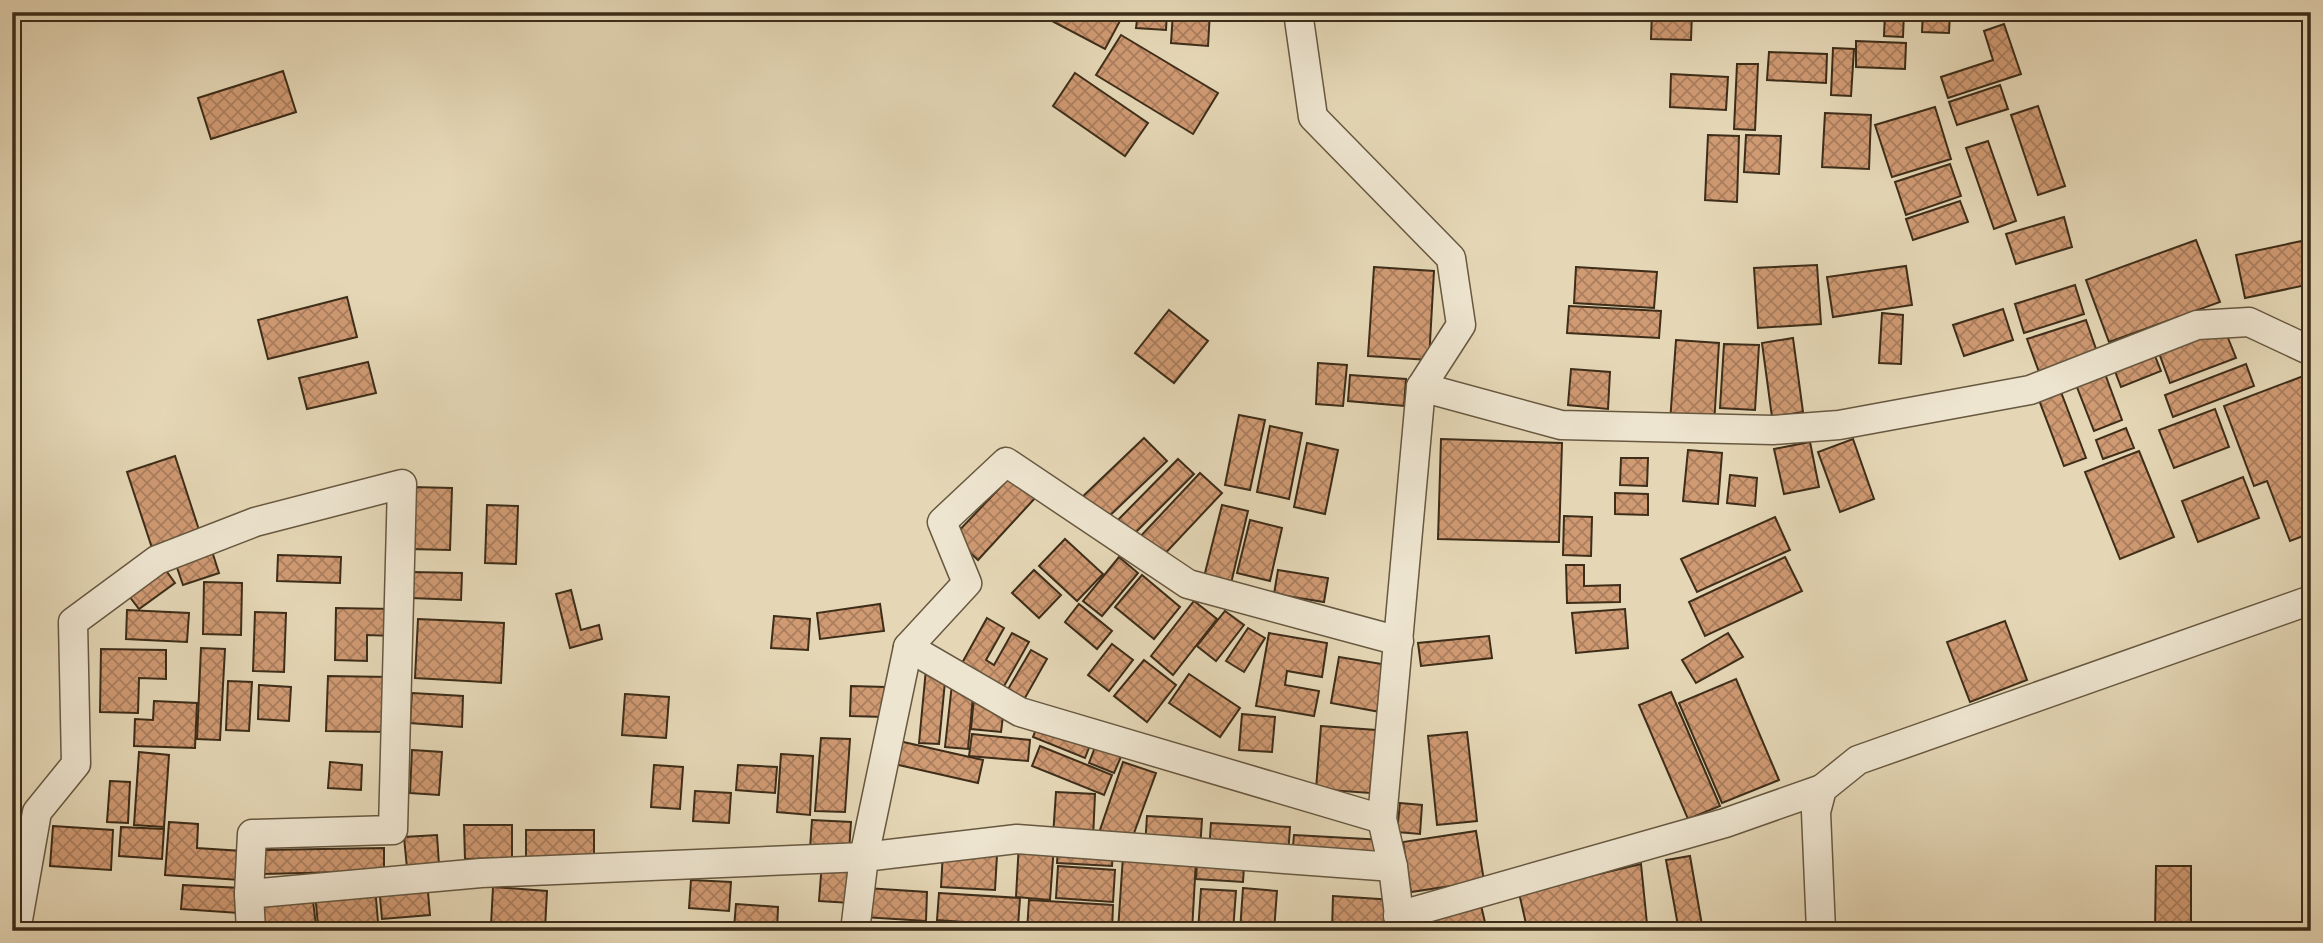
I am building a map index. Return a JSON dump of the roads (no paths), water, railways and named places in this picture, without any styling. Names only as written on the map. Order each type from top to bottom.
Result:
[{"type":"street","points":[[1298,12],[1313,117],[1451,258],[1461,324],[1421,387],[1382,819],[1393,867],[1399,923],[1725,823],[1822,789],[1858,760],[2311,600]]},
{"type":"street","points":[[1421,387],[1562,425],[1773,430],[1839,425],[2030,390],[2197,325],[2249,322],[2311,351]]},
{"type":"street","points":[[855,931],[864,857],[908,647],[967,583],[942,522],[1006,462],[1188,584],[1399,641]]},
{"type":"street","points":[[16,931],[37,812],[76,764],[73,622],[158,560],[255,522],[402,484],[393,830],[252,834],[249,894],[251,931]]},
{"type":"street","points":[[908,647],[1020,712],[1382,819]]},
{"type":"street","points":[[1821,931],[1816,812],[1822,789]]},
{"type":"street","points":[[249,894],[481,873],[864,857],[1017,839],[1393,867]]}]
